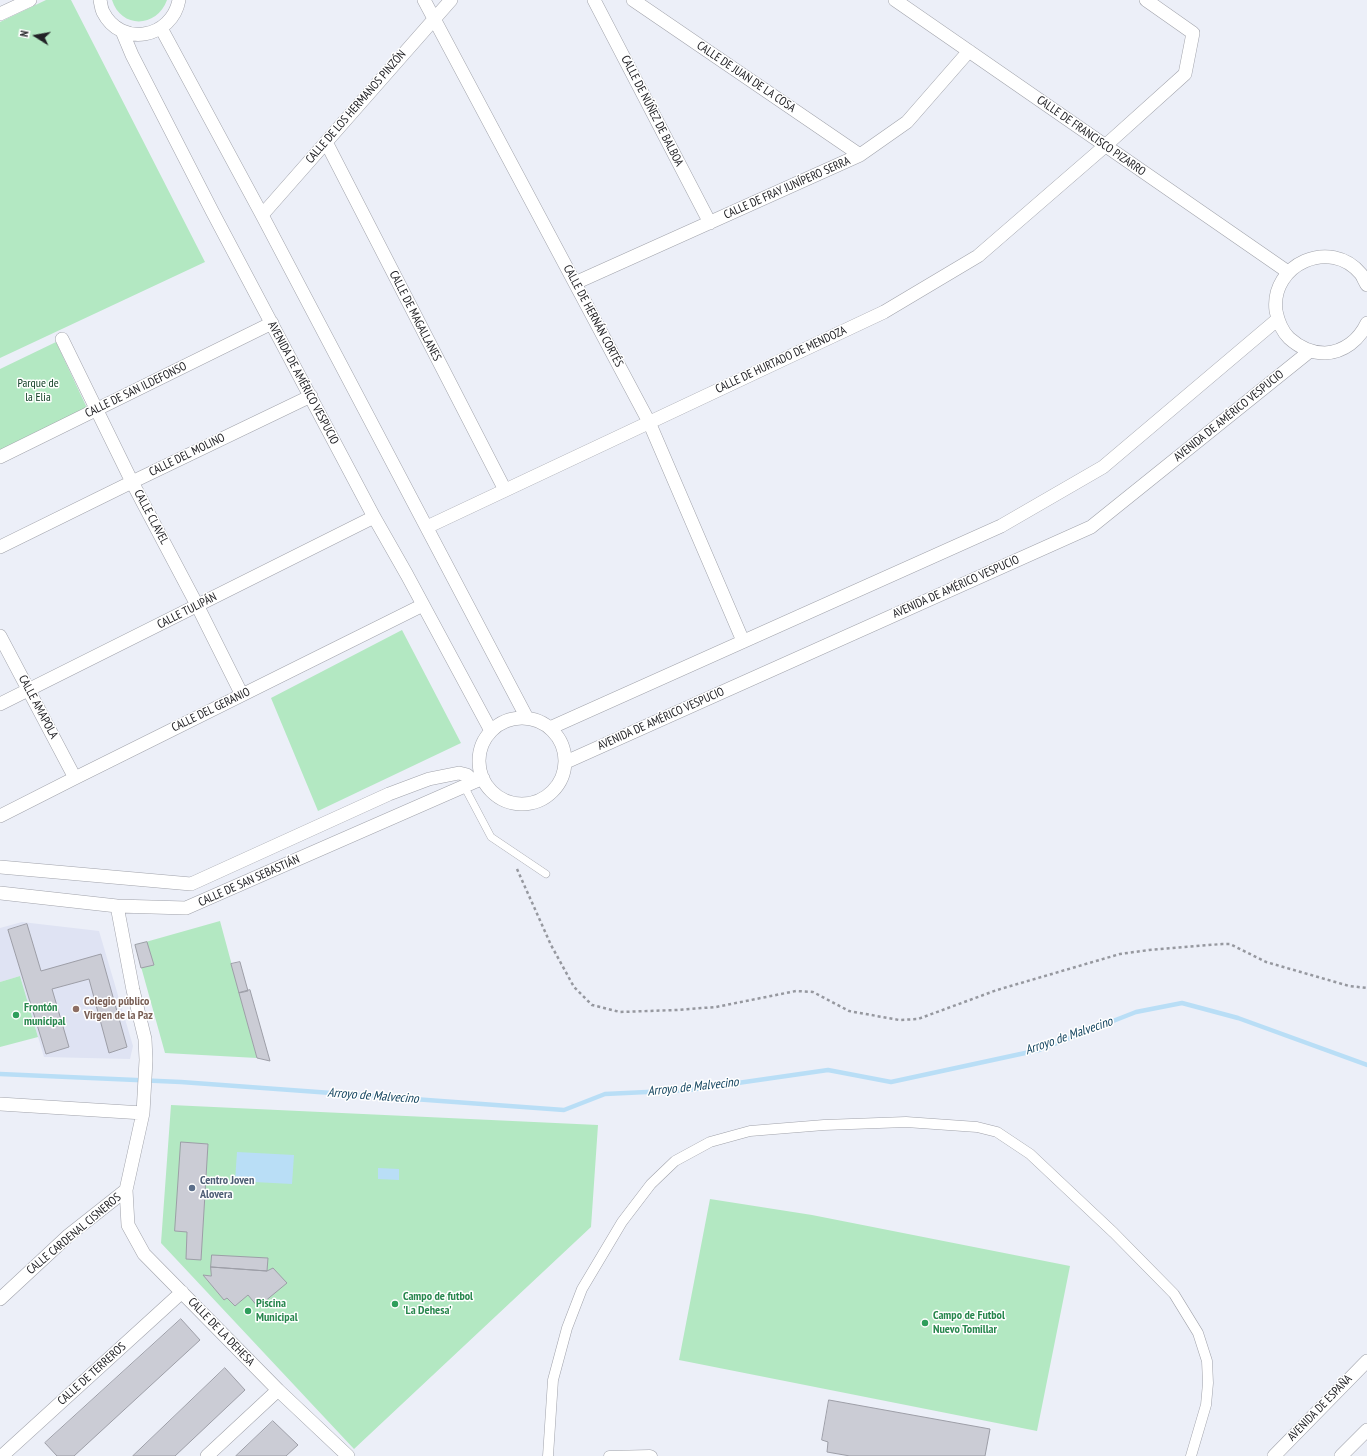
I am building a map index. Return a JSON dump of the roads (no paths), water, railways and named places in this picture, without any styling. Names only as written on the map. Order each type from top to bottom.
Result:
[{"type":"street","points":[[0,14],[30,0]]},
{"type":"street","points":[[100,0],[103,12],[111,23],[122,31],[135,35],[149,34],[161,28],[172,19],[178,8],[179,0]]},
{"type":"street","name":"CALLE DE HERNÁN CORTÉS","points":[[424,0],[649,422],[743,642]]},
{"type":"street","name":"CALLE DE LOS HERMANOS PINZÓN","points":[[262,215],[451,0]]},
{"type":"street","name":"CALLE DE NÚÑEZ DE BALBOA","points":[[594,0],[710,223]]},
{"type":"street","name":"CALLE DE JUAN DE LA COSA","points":[[633,0],[860,155]]},
{"type":"street","name":"CALLE DE FRANCISCO PIZARRO","points":[[895,0],[1288,272]]},
{"type":"street","name":"CALLE DE HURTADO DE MENDOZA","points":[[427,527],[884,312],[978,256],[1106,146],[1185,74],[1193,33],[1146,0]]},
{"type":"street","points":[[161,28],[262,215],[527,718]]},
{"type":"street","name":"AVENIDA DE AMÉRICO VESPUCIO","points":[[122,31],[132,55],[208,204],[490,732]]},
{"type":"street","name":"CALLE DE FRAY JUNÍPERO SERRA","points":[[575,283],[860,155],[907,122],[969,51]]},
{"type":"street","name":"CALLE DE MAGALLANES","points":[[326,142],[505,490]]},
{"type":"street","points":[[1365,276],[1348,263],[1333,257],[1316,257],[1301,262],[1288,272],[1279,286],[1275,302],[1278,319],[1285,334],[1296,344],[1310,351],[1325,353],[1340,350],[1353,342],[1363,331],[1367,323]]},
{"type":"street","points":[[550,728],[1001,526],[1103,468],[1278,319]]},
{"type":"street","name":"CALLE DE SAN ILDEFONSO","points":[[0,457],[272,323]]},
{"type":"street","name":"CALLE CLAVEL","points":[[62,339],[132,482],[198,605],[242,695]]},
{"type":"street","name":"AVENIDA DE AMÉRICO VESPUCIO","points":[[566,762],[1091,527],[1310,351]]},
{"type":"street","name":"CALLE DEL MOLINO","points":[[0,547],[311,396]]},
{"type":"street","name":"CALLE TULIPÁN","points":[[0,704],[374,517]]},
{"type":"street","name":"CALLE DEL GERANIO","points":[[0,816],[423,605]]},
{"type":"street","name":"CALLE AMAPOLA","points":[[0,636],[75,778]]},
{"type":"street","points":[[0,867],[191,884],[390,794],[429,779],[459,773],[467,775],[473,782],[490,789],[499,797],[511,802],[524,804],[537,802],[548,795],[557,786],[563,775],[566,762],[564,749],[559,737],[540,721],[527,718],[507,720],[490,732],[484,742],[480,753],[480,766],[473,782]]},
{"type":"street","name":"CALLE DE SAN SEBASTIÁN","points":[[0,893],[117,906],[186,908],[473,782]]},
{"type":"street","name":"CALLE CARDENAL CISNEROS","points":[[0,1299],[69,1235],[126,1190],[143,1113],[146,1060],[145,1039],[133,990],[117,906]]},
{"type":"street","points":[[0,1104],[143,1113]]},
{"type":"street","points":[[548,1456],[553,1380],[567,1328],[582,1290],[622,1222],[651,1184],[675,1161],[710,1142],[750,1130],[824,1125],[906,1122],[977,1126],[997,1132],[1030,1154],[1174,1294],[1198,1333],[1207,1361],[1208,1383],[1206,1405],[1191,1456]]},
{"type":"street","name":"CALLE DE LA DEHESA","points":[[126,1190],[128,1225],[144,1254],[339,1453]]},
{"type":"street","name":"CALLE DE TERREROS","points":[[2,1456],[182,1292]]},
{"type":"street","name":"AVENIDA DE ESPAÑA","points":[[1274,1456],[1367,1361]]},
{"type":"street","points":[[207,1456],[278,1390]]},
{"type":"street","points":[[1341,1456],[1367,1430]]},
{"type":"street","points":[[609,1456],[652,1456]]},
{"type":"lane","points":[[473,782],[491,837],[546,874]]},
{"type":"water","points":[[237,1152],[294,1155],[292,1184],[235,1181]]},
{"type":"water","points":[[378,1168],[399,1169],[399,1180],[378,1179]]},
{"type":"waterway","name":"Arroyo de Malvecino","points":[[0,1074],[181,1082],[564,1110],[605,1094],[689,1090],[828,1070],[891,1082],[1039,1050],[1136,1012],[1182,1003],[1238,1018],[1367,1065]]},
{"type":"place","name":"Colegio público Virgen de la Paz","points":[[76,1009]]},
{"type":"place","name":"Frontón municipal","points":[[16,1015]]},
{"type":"place","name":"Centro Joven Alovera","points":[[192,1188]]},
{"type":"place","name":"Campo de futbol 'La Dehesa'","points":[[395,1304]]},
{"type":"place","name":"Piscina Municipal","points":[[248,1311]]},
{"type":"place","name":"Campo de Futbol Nuevo Tomillar","points":[[925,1323]]},
{"type":"park label","name":"Parque de la Elia","points":[[38,391]]}]
